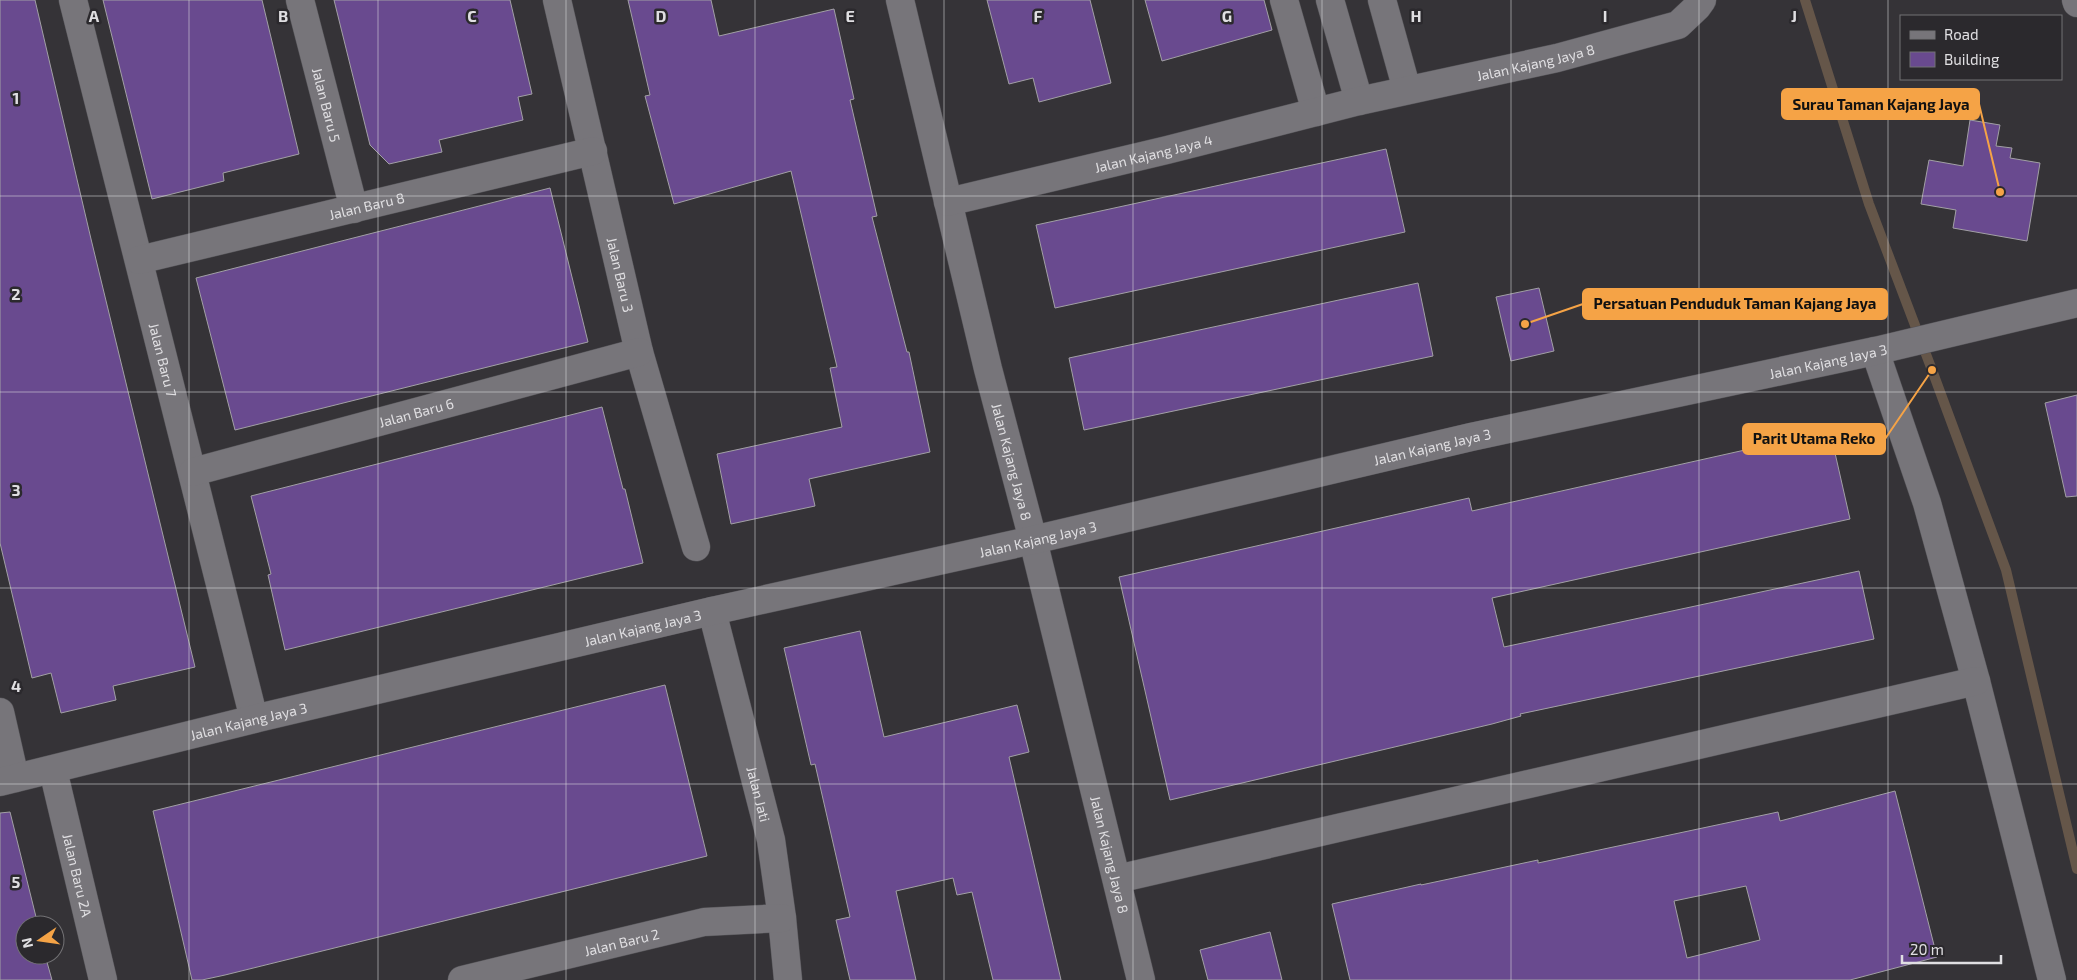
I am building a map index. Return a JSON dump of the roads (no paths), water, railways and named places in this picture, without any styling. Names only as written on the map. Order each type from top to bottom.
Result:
[{"type":"street","name":"Jalan Baru 7","points":[[73,0],[254,719]]},
{"type":"street","name":"Jalan Baru 5","points":[[300,0],[354,209]]},
{"type":"street","name":"Jalan Baru 3","points":[[557,0],[639,352],[696,547]]},
{"type":"street","name":"Jalan Kajang Jaya 8","points":[[900,0],[988,370],[1033,540],[1141,980]]},
{"type":"street","points":[[1284,0],[1316,112]]},
{"type":"street","points":[[1330,0],[1359,101]]},
{"type":"street","points":[[1382,0],[1407,90]]},
{"type":"street","name":"Jalan Kajang Jaya 8","points":[[1359,101],[1557,58],[1678,25],[1702,0]]},
{"type":"street","name":"Jalan Kajang Jaya 4","points":[[948,202],[1359,101]]},
{"type":"street","name":"Jalan Baru 8","points":[[139,260],[593,151]]},
{"type":"street","name":"Jalan Kajang Jaya 3","points":[[7,780],[254,719],[712,611],[1033,540],[1471,437],[1879,350],[2077,302]]},
{"type":"street","points":[[1879,350],[1927,503],[1976,681],[2052,980]]},
{"type":"street","name":"Jalan Baru 6","points":[[193,472],[639,352]]},
{"type":"street","name":"Jalan Jati","points":[[712,611],[771,840],[782,918],[788,980]]},
{"type":"street","points":[[1117,879],[1976,681]]},
{"type":"street","points":[[0,712],[7,780]]},
{"type":"street","name":"Jalan Baru 2A","points":[[53,770],[103,980]]},
{"type":"street","name":"Jalan Baru 2","points":[[462,980],[704,922],[782,918]]},
{"type":"waterway","points":[[1805,0],[1869,204],[2006,570],[2077,869]]},
{"type":"place","name":"Surau Taman Kajang Jaya","points":[[2000,192]]},
{"type":"place","name":"Persatuan Penduduk Taman Kajang Jaya","points":[[1525,324]]},
{"type":"place","name":"Parit Utama Reko","points":[[1932,370]]}]
